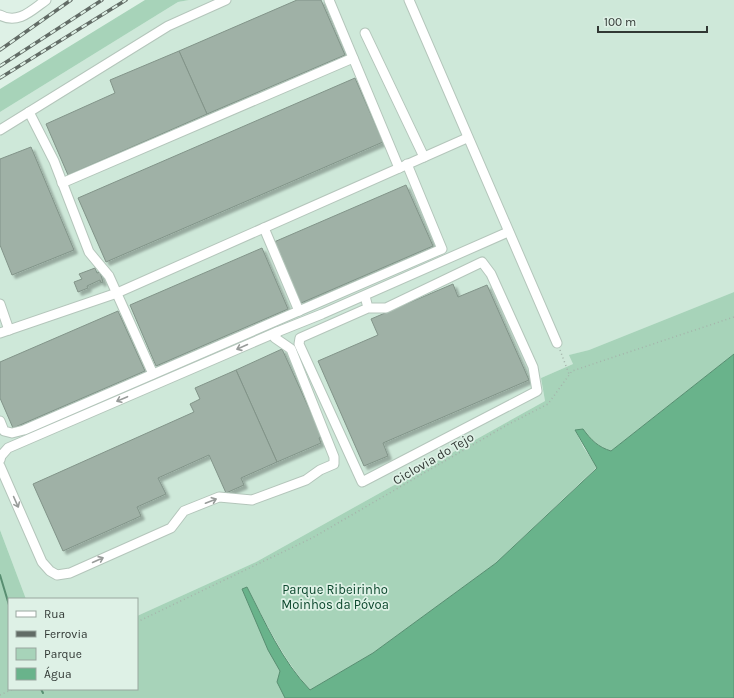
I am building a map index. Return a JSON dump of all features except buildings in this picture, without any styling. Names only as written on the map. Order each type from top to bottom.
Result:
[{"type":"street","points":[[0,15],[6,19],[20,18],[46,0]]},
{"type":"street","points":[[0,130],[168,26],[226,0]]},
{"type":"street","points":[[329,0],[399,168]]},
{"type":"street","points":[[409,0],[467,138],[557,342]]},
{"type":"street","points":[[365,34],[424,157]]},
{"type":"street","points":[[62,183],[353,58]]},
{"type":"street","points":[[30,112],[62,183],[89,252],[109,276],[153,374]]},
{"type":"street","points":[[0,333],[117,294],[467,138]]},
{"type":"street","points":[[0,421],[4,431],[12,433],[24,430],[442,249],[407,164]]},
{"type":"street","points":[[264,228],[299,311]]},
{"type":"street","points":[[0,460],[1,456],[8,448],[277,332],[365,296],[508,232]]},
{"type":"street","points":[[482,262],[491,274],[533,367],[537,391],[362,482],[299,344],[300,338],[368,308],[386,308],[482,262]]},
{"type":"street","points":[[365,296],[368,308]]},
{"type":"street","points":[[0,304],[9,330]]},
{"type":"street","points":[[0,466],[42,562],[50,571],[57,575],[70,573],[171,528],[184,511],[219,497],[252,500],[306,480],[320,470],[334,464],[334,457],[291,349],[275,338],[277,332]]},
{"type":"path","name":"Ciclovia do Tejo","points":[[138,622],[312,538],[507,425],[548,404],[572,371],[734,317]]},
{"type":"path","points":[[557,342],[569,375]]},
{"type":"path","points":[[0,695],[11,690]]},
{"type":"shaded area","points":[[189,0],[734,0],[734,292],[589,350],[570,355],[573,364],[541,378],[545,401],[256,562],[138,616],[138,598],[26,598],[0,530],[0,112],[178,2]]},
{"type":"green space","points":[[145,0],[189,0],[178,2],[0,112],[0,89]]},
{"type":"green space","name":"Parque Ribeirinho Moinhos da Póvoa","points":[[734,292],[734,354],[611,451],[595,443],[583,429],[575,430],[584,448],[597,467],[496,563],[373,653],[310,690],[291,666],[283,653],[247,587],[242,589],[259,626],[301,698],[0,698],[0,530],[26,598],[8,598],[8,690],[138,690],[138,616],[256,562],[545,401],[541,378],[573,364],[569,355],[589,350]]},
{"type":"water","points":[[734,354],[734,698],[285,698],[277,682],[280,671],[268,650],[242,589],[247,587],[267,627],[283,654],[300,679],[310,690],[373,653],[496,563],[597,468],[575,430],[583,429],[595,443],[611,451]]},
{"type":"waterway","points":[[0,575],[8,602]]},
{"type":"railway","points":[[0,50],[71,0]]},
{"type":"railway","points":[[0,66],[102,0]]},
{"type":"railway","points":[[0,78],[126,0]]}]
